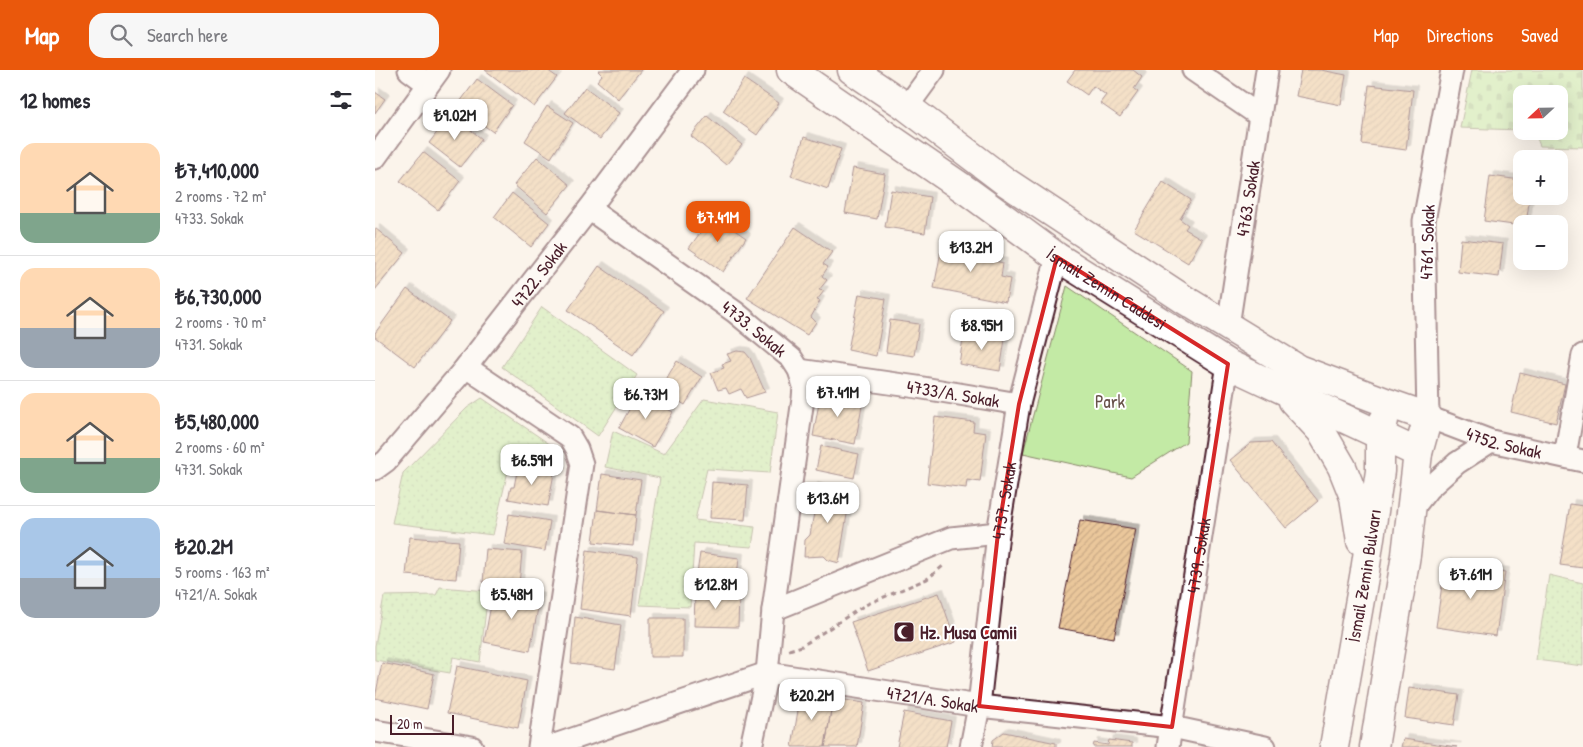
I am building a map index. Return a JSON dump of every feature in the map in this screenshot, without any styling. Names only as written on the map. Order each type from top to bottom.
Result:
[{"type":"main road","name":"İsmail Zemin Caddesi","points":[[791,70],[970,193],[1057,257],[1227,364],[1418,453]]},
{"type":"main road","name":"İsmail Zemin Caddesi","points":[[852,70],[907,107],[1006,182],[1185,300],[1298,369],[1428,417]]},
{"type":"main road","points":[[1284,390],[1321,431],[1342,467],[1354,497],[1365,571]]},
{"type":"main road","name":"İsmail Zemin Bulvarı","points":[[1334,747],[1365,571],[1380,471],[1380,436],[1387,403]]},
{"type":"main road","points":[[1374,747],[1406,555],[1418,453],[1428,417]]},
{"type":"street","points":[[375,158],[434,77],[409,70]]},
{"type":"street","name":"4722. Sokak","points":[[375,469],[386,460],[466,367],[589,210],[693,70]]},
{"type":"street","points":[[907,107],[934,70]]},
{"type":"street","points":[[1193,70],[1260,116]]},
{"type":"street","name":"4763. Sokak","points":[[1228,326],[1267,70]]},
{"type":"street","name":"4761. Sokak","points":[[1428,417],[1424,220],[1452,70]]},
{"type":"street","name":"4733. Sokak","points":[[589,210],[735,312],[792,359],[799,370],[804,386],[767,665],[751,747]]},
{"type":"street","name":"4737. Sokak","points":[[971,747],[979,706],[998,533],[1019,404],[1057,257]]},
{"type":"street","points":[[1574,458],[1583,355]]},
{"type":"street","name":"4739. Sokak","points":[[1170,737],[1227,364]]},
{"type":"street","points":[[466,367],[569,437],[577,449],[582,464],[539,747]]},
{"type":"street","name":"4733/A. Sokak","points":[[799,370],[1019,404]]},
{"type":"street","name":"4752. Sokak","points":[[1428,417],[1491,441],[1574,458]]},
{"type":"street","points":[[1410,513],[1428,489],[1457,463],[1491,441]]},
{"type":"street","points":[[773,610],[951,538],[998,533]]},
{"type":"street","name":"4721/A. Sokak","points":[[549,747],[767,665],[979,706],[1170,737],[1265,747]]},
{"type":"street","points":[[375,731],[471,747]]},
{"type":"path","points":[[767,665],[802,646],[865,605],[927,579],[948,561]]},
{"type":"highlighted area","points":[[1057,257],[1228,364],[1172,727],[979,706],[998,533],[1019,404]]},
{"type":"green space","points":[[1472,70],[1583,70],[1583,147],[1540,146],[1538,140],[1568,140],[1568,85],[1513,85],[1513,130],[1460,128]]},
{"type":"green space","name":"Park","points":[[1067,286],[1192,371],[1186,442],[1131,477],[1023,453]]},
{"type":"green space","points":[[542,307],[637,375],[598,436],[502,367]]},
{"type":"green space","points":[[482,398],[554,447],[563,456],[564,460],[512,454],[493,535],[392,523],[403,473],[467,408]]},
{"type":"green space","points":[[704,399],[778,412],[770,473],[707,469],[695,520],[755,527],[752,547],[694,543],[690,607],[639,605],[660,478],[605,467],[613,431],[664,454]]},
{"type":"green space","points":[[1549,575],[1583,583],[1583,666],[1536,660]]},
{"type":"green space","points":[[440,587],[488,591],[480,662],[453,657],[450,673],[375,660],[375,646],[384,596],[436,595]]},
{"type":"building","points":[[485,70],[547,70],[557,77],[534,107]]},
{"type":"building","points":[[599,70],[641,70],[618,99],[597,81],[602,75]]},
{"type":"building","points":[[1075,70],[1133,70],[1142,77],[1134,89],[1138,92],[1120,117],[1100,103],[1106,95],[1093,86],[1087,95],[1067,81]]},
{"type":"building","points":[[1301,70],[1321,70],[1346,75],[1341,105],[1296,96]]},
{"type":"building","points":[[477,79],[512,105],[493,132],[457,106]]},
{"type":"building","points":[[744,79],[779,103],[757,135],[723,111]]},
{"type":"building","points":[[1369,85],[1413,90],[1406,150],[1362,144]]},
{"type":"building","points":[[585,87],[619,113],[600,139],[565,113]]},
{"type":"building","points":[[375,92],[385,99],[375,113]]},
{"type":"building","points":[[547,106],[573,123],[551,158],[525,141]]},
{"type":"building","points":[[451,114],[482,139],[460,167],[429,143]]},
{"type":"building","points":[[707,116],[742,145],[726,165],[691,136]]},
{"type":"building","points":[[804,137],[841,149],[828,189],[791,176]]},
{"type":"building","points":[[423,152],[460,181],[438,210],[400,181]]},
{"type":"building","points":[[537,157],[570,185],[547,213],[514,185]]},
{"type":"building","points":[[853,168],[885,174],[877,219],[845,213]]},
{"type":"building","points":[[1490,176],[1513,179],[1513,205],[1529,205],[1527,215],[1513,215],[1513,225],[1484,221]]},
{"type":"building","points":[[1163,182],[1191,200],[1180,219],[1188,225],[1185,229],[1202,239],[1188,263],[1134,230]]},
{"type":"building","points":[[891,190],[930,197],[925,233],[885,227]]},
{"type":"building","points":[[512,193],[549,223],[531,247],[494,217]]},
{"type":"building","points":[[713,215],[746,238],[723,272],[689,248]]},
{"type":"building","points":[[795,227],[832,252],[823,264],[828,267],[822,276],[827,280],[819,290],[824,291],[817,300],[820,301],[811,317],[816,322],[807,335],[747,298]]},
{"type":"building","points":[[375,228],[405,253],[375,290]]},
{"type":"building","points":[[1461,239],[1503,244],[1499,277],[1458,272]]},
{"type":"building","points":[[943,240],[961,243],[960,248],[996,254],[995,261],[1003,263],[1001,277],[1010,279],[1006,302],[934,288]]},
{"type":"building","points":[[599,266],[664,311],[633,355],[568,310]]},
{"type":"building","points":[[407,289],[450,321],[415,367],[375,337],[375,333]]},
{"type":"building","points":[[859,294],[886,299],[876,356],[848,350]]},
{"type":"building","points":[[890,320],[919,324],[914,356],[886,352]]},
{"type":"building","points":[[964,332],[1005,339],[1000,371],[959,364]]},
{"type":"building","points":[[737,351],[745,352],[750,358],[765,392],[746,398],[741,389],[729,394],[726,388],[718,390],[711,373],[724,368],[722,364],[731,361],[727,354]]},
{"type":"building","points":[[677,361],[702,377],[685,405],[660,389]]},
{"type":"building","points":[[1520,373],[1565,384],[1556,423],[1511,412]]},
{"type":"building","points":[[821,392],[863,400],[855,444],[813,436]]},
{"type":"building","points":[[638,393],[673,412],[653,447],[619,428]]},
{"type":"building","points":[[935,417],[974,422],[973,431],[986,433],[980,482],[967,480],[966,488],[927,483]]},
{"type":"building","points":[[1271,442],[1318,501],[1286,528],[1230,460],[1251,443]]},
{"type":"building","points":[[821,446],[859,454],[854,478],[816,470]]},
{"type":"building","points":[[518,466],[554,473],[548,506],[508,499],[511,487],[514,487]]},
{"type":"building","points":[[602,474],[641,480],[636,515],[597,510]]},
{"type":"building","points":[[712,482],[748,485],[745,520],[710,518]]},
{"type":"building","points":[[813,487],[831,492],[839,488],[851,490],[839,563],[828,560],[824,556],[804,557],[805,540],[810,535],[815,507],[812,502]]},
{"type":"building","points":[[1570,504],[1583,506],[1583,568],[1560,565]]},
{"type":"building","points":[[597,510],[636,515],[633,546],[593,542]]},
{"type":"building","points":[[509,514],[550,521],[545,551],[504,544]]},
{"type":"building","points":[[1080,520],[1136,529],[1114,638],[1058,628]]},
{"type":"building","points":[[410,537],[459,541],[456,579],[406,575]]},
{"type":"building","points":[[486,549],[522,552],[519,585],[483,582]]},
{"type":"building","points":[[587,550],[638,557],[631,616],[580,609]]},
{"type":"building","points":[[700,553],[739,558],[736,585],[696,580]]},
{"type":"building","points":[[1445,564],[1505,572],[1496,636],[1436,627]]},
{"type":"building","points":[[494,589],[540,597],[530,651],[484,642]]},
{"type":"building","points":[[695,593],[739,595],[738,627],[694,626]]},
{"type":"building","name":"Hz. Musa Camii","points":[[939,593],[956,642],[868,671],[851,622]]},
{"type":"building","points":[[575,617],[621,625],[615,669],[571,663]]},
{"type":"building","points":[[650,618],[683,618],[683,657],[650,657]]},
{"type":"building","points":[[382,663],[434,674],[427,709],[375,698]]},
{"type":"building","points":[[457,666],[527,681],[518,728],[447,713]]},
{"type":"building","points":[[1409,688],[1459,695],[1454,725],[1405,718]]},
{"type":"building","points":[[801,692],[833,698],[825,747],[792,747]]},
{"type":"building","points":[[833,698],[864,703],[857,747],[825,747]]},
{"type":"building","points":[[904,712],[951,721],[946,747],[897,747]]},
{"type":"building","points":[[1004,732],[1056,743],[1056,747],[992,747],[993,740]]},
{"type":"building","points":[[1403,739],[1457,747],[1401,747]]},
{"type":"building","points":[[1109,740],[1132,743],[1132,747],[1093,747],[1094,743],[1108,745]]},
{"type":"place","name":"Hz. Musa Camii","points":[[904,632]]}]
